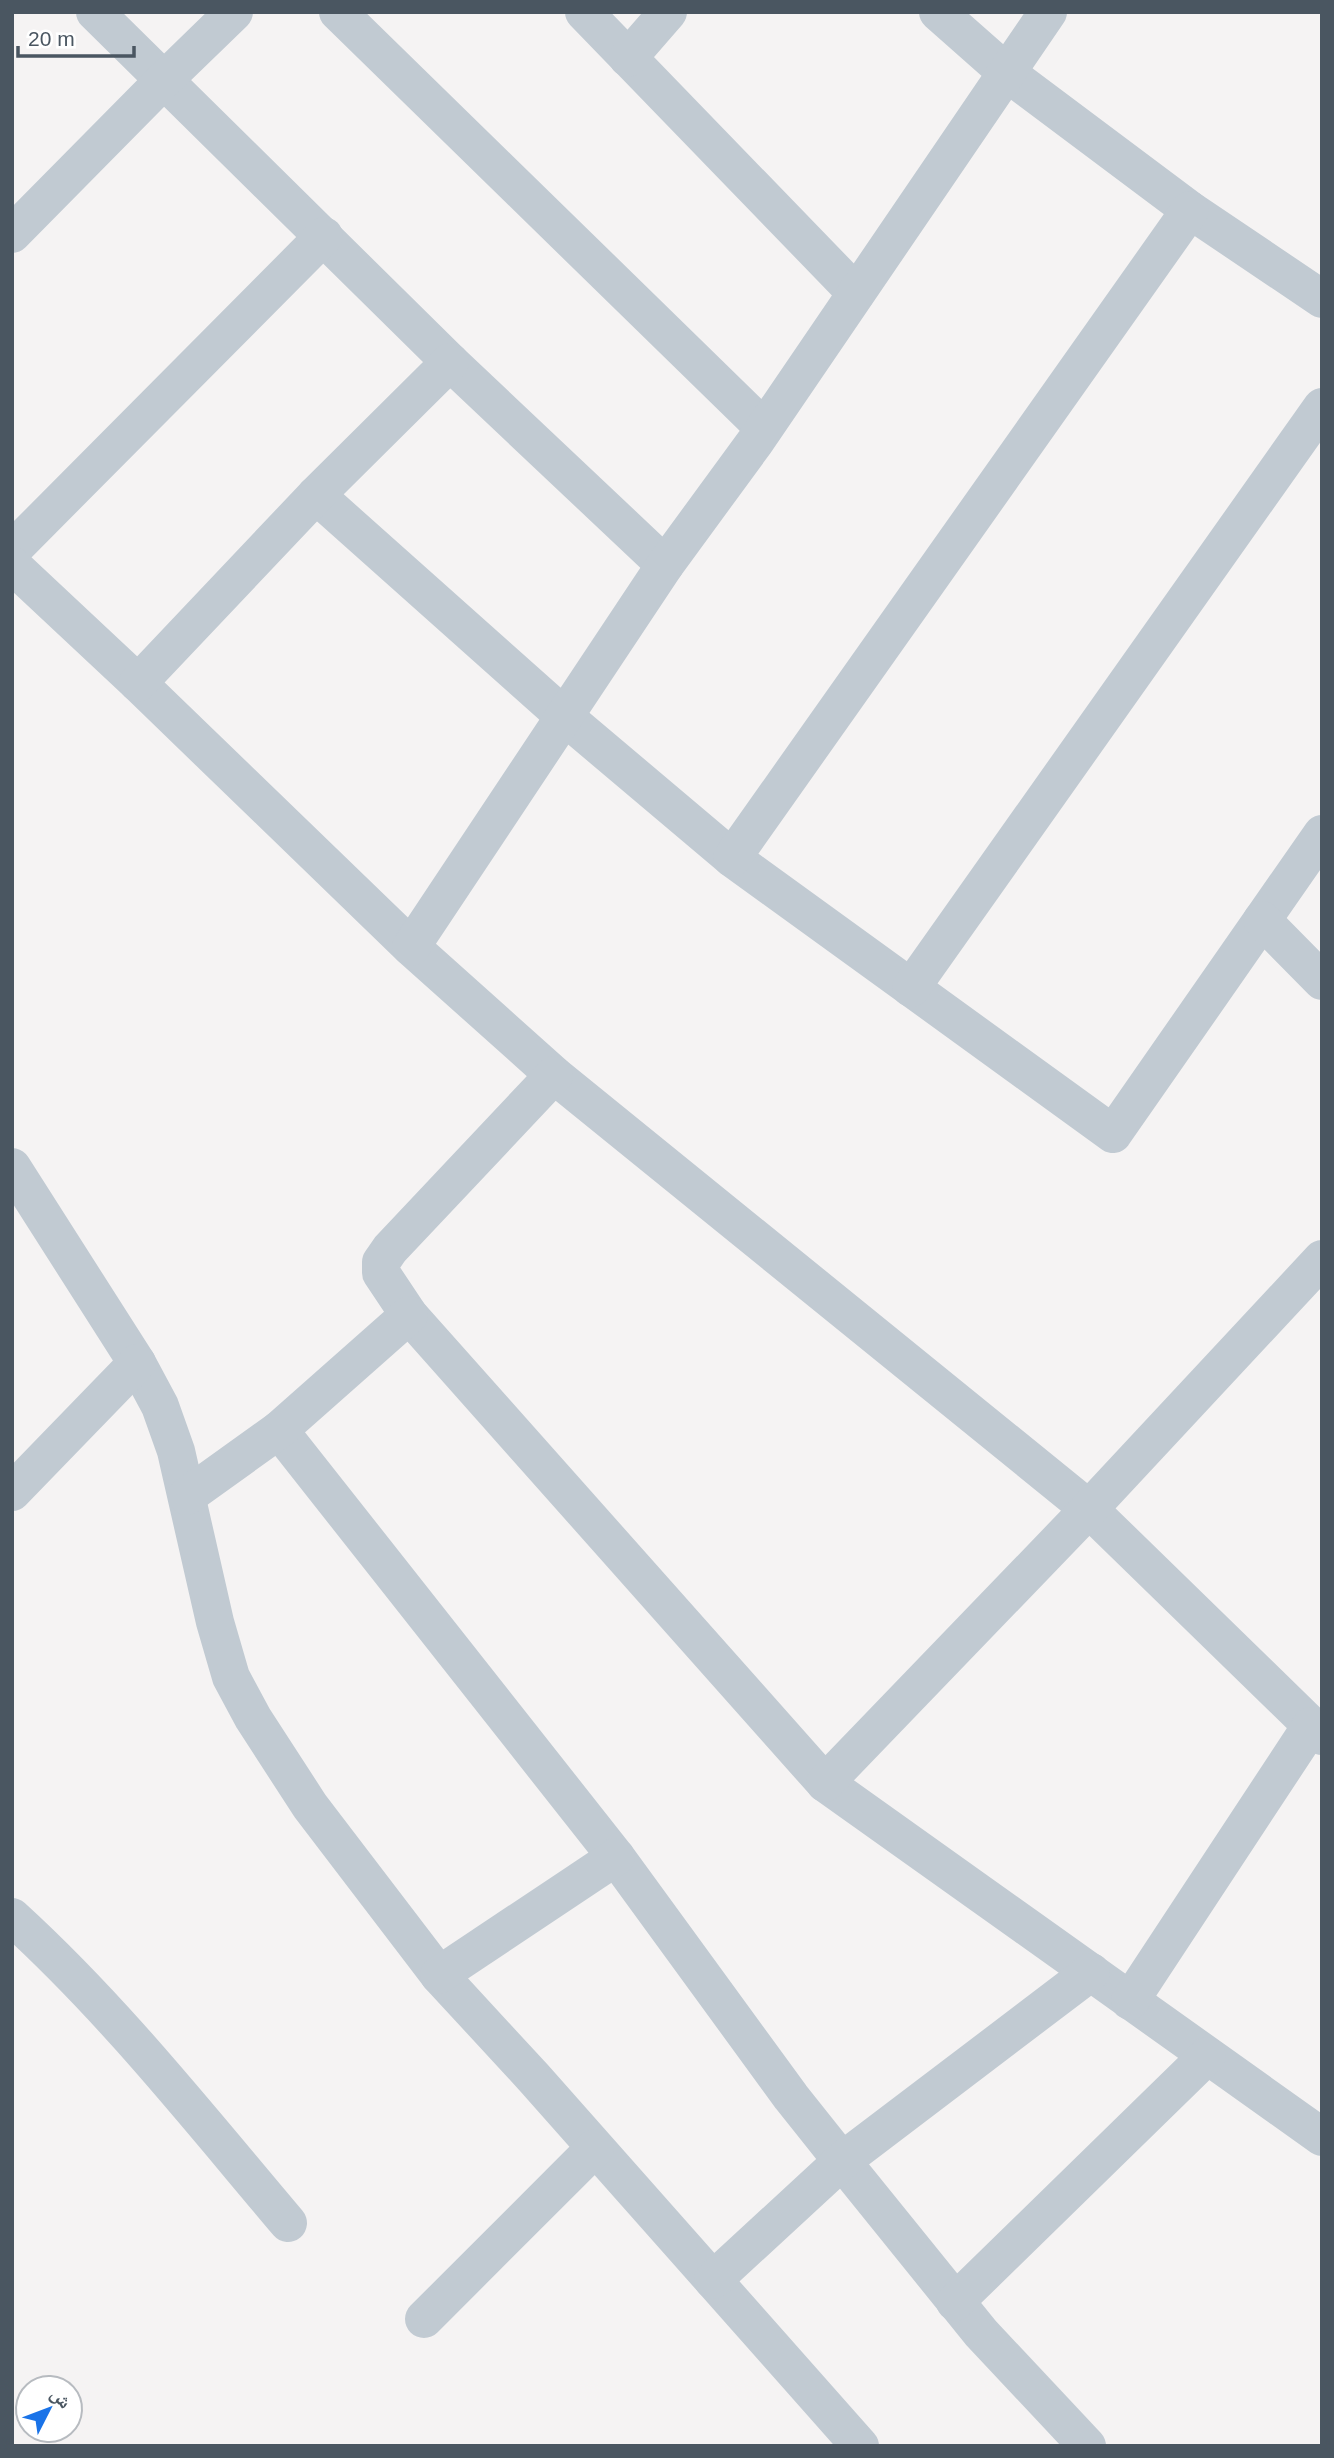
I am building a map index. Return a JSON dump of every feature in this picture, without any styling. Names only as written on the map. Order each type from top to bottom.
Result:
[{"type":"street","points":[[95,12],[450,362],[665,565]]},
{"type":"street","points":[[12,234],[234,12]]},
{"type":"street","points":[[338,12],[764,428]]},
{"type":"street","points":[[584,12],[856,293]]},
{"type":"street","points":[[628,58],[668,12]]},
{"type":"street","points":[[937,12],[1007,73],[1190,210],[1322,299]]},
{"type":"street","points":[[411,947],[665,565],[764,428],[1048,12]]},
{"type":"street","points":[[732,858],[1190,210]]},
{"type":"street","points":[[12,550],[324,236]]},
{"type":"street","points":[[138,683],[316,495],[450,362]]},
{"type":"street","points":[[911,988],[1322,407]]},
{"type":"street","points":[[316,495],[565,717],[732,858],[1113,1134],[1322,834]]},
{"type":"street","points":[[12,565],[411,947],[554,1074],[1089,1509],[1316,1731],[1130,2001]]},
{"type":"street","points":[[1262,920],[1322,981]]},
{"type":"street","points":[[554,1074],[390,1249],[381,1262],[382,1273],[409,1315],[825,1783],[1322,2137]]},
{"type":"street","points":[[12,1167],[137,1363],[160,1406],[176,1451],[215,1622],[231,1677],[253,1718],[310,1806],[439,1975],[860,2446]]},
{"type":"street","points":[[825,1783],[1089,1509],[1322,1259]]},
{"type":"street","points":[[187,1496],[279,1430],[409,1315]]},
{"type":"street","points":[[12,1492],[137,1363]]},
{"type":"street","points":[[279,1430],[616,1857],[791,2097],[981,2333],[1087,2446]]},
{"type":"street","points":[[439,1975],[616,1857]]},
{"type":"street","points":[[12,1917],[60,1961],[115,2019],[288,2223]]},
{"type":"street","points":[[713,2280],[842,2161],[1091,1972]]},
{"type":"street","points":[[955,2301],[1208,2056]]},
{"type":"street","points":[[424,2319],[595,2148]]}]
